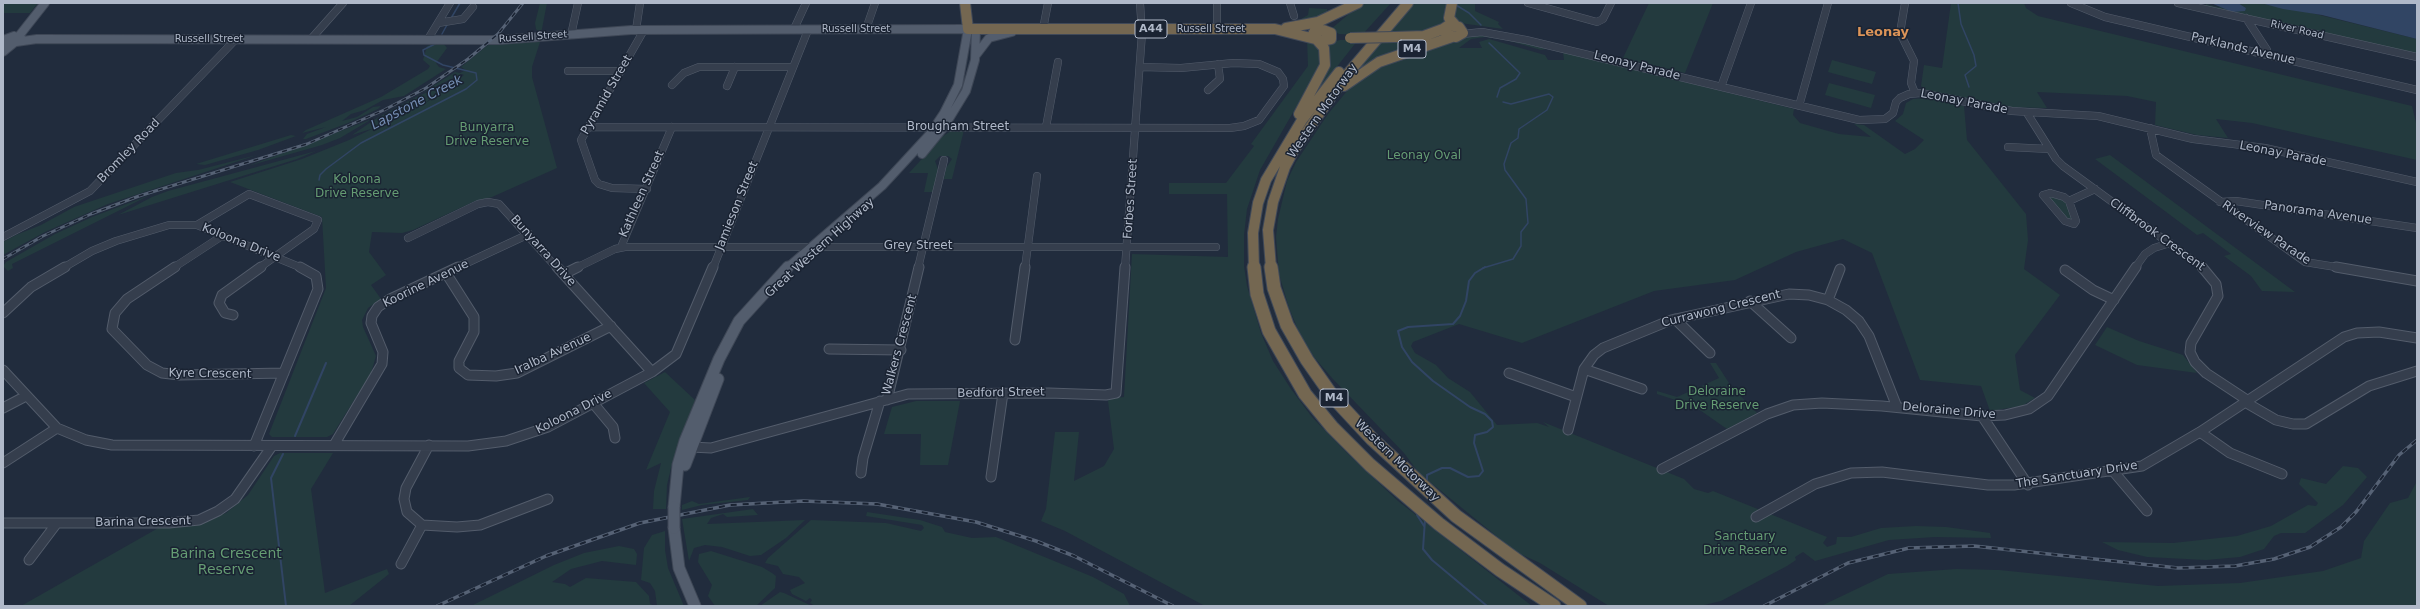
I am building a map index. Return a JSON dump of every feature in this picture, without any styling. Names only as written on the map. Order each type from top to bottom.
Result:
[{"type":"highway","name":"Great Western Highway","points":[[965,3],[972,29]]},
{"type":"highway","name":"Great Western Highway","points":[[971,3],[972,29]]},
{"type":"highway","name":"Western Motorway","points":[[1399,3],[1349,60],[1302,120],[1271,169],[1258,203],[1252,246],[1257,294],[1276,346],[1305,394],[1353,448],[1415,505],[1479,555],[1554,606]]},
{"type":"highway","name":"Western Motorway","points":[[1408,3],[1361,56],[1325,105],[1285,167],[1276,189],[1270,219],[1268,253],[1272,277],[1282,313],[1293,338],[1328,391],[1387,454],[1474,530],[1580,606]]},
{"type":"highway","points":[[1258,203],[1257,193],[1268,166],[1325,65],[1324,48],[1317,35],[1336,23],[1355,5]]},
{"type":"highway","points":[[1279,28],[1312,24],[1355,5]]},
{"type":"highway","points":[[1452,7],[1450,20],[1459,29]]},
{"type":"highway","name":"Russell Street","points":[[972,29],[1279,28],[1317,35]]},
{"type":"highway","name":"A44","points":[[1317,35],[1350,38],[1395,38],[1448,34],[1459,29]]},
{"type":"highway","name":"M4","points":[[1325,105],[1342,88],[1373,65],[1448,34]]},
{"type":"main road","points":[[10,42],[45,3]]},
{"type":"main road","name":"Russell Street","points":[[10,42],[37,39],[506,40],[640,30],[972,29]]},
{"type":"main road","name":"Great Western Highway","points":[[686,454],[726,359],[747,320],[779,282],[900,168],[940,127],[964,95],[972,73],[975,56],[972,29]]},
{"type":"main road","name":"Great Western Highway","points":[[940,127],[958,85],[972,29]]},
{"type":"main road","name":"Russell Street","points":[[975,56],[984,42],[991,37],[1028,29]]},
{"type":"main road","name":"Great Western Highway","points":[[695,606],[680,568],[674,528],[674,507],[686,454],[719,359],[739,321],[768,286],[816,246]]},
{"type":"street","points":[[311,39],[343,3]]},
{"type":"street","points":[[441,22],[438,20],[450,3]]},
{"type":"street","points":[[571,35],[578,3]]},
{"type":"street","name":"Pyramid Street","points":[[640,3],[640,30],[621,71],[581,140],[596,182],[608,188],[647,189]]},
{"type":"street","points":[[794,30],[806,3]]},
{"type":"street","points":[[866,29],[876,3]]},
{"type":"street","points":[[1043,29],[1048,3]]},
{"type":"street","name":"Forbes Street","points":[[1114,394],[1118,388],[1140,67],[1142,29],[1140,3]]},
{"type":"street","points":[[1217,3],[1217,29]]},
{"type":"street","points":[[1290,3],[1294,16]]},
{"type":"street","points":[[1528,3],[1538,4],[1601,24],[1611,3]]},
{"type":"street","points":[[1721,87],[1751,3]]},
{"type":"street","points":[[1799,106],[1828,3]]},
{"type":"street","points":[[1905,3],[1900,33],[1914,62],[1911,83],[1915,93]]},
{"type":"street","name":"Parklands Avenue","points":[[2071,3],[2100,15],[2417,90]]},
{"type":"street","name":"River Road","points":[[2178,3],[2417,57]]},
{"type":"street","points":[[428,39],[441,22],[463,19],[473,7]]},
{"type":"street","points":[[2246,18],[2267,50],[2267,55]]},
{"type":"street","name":"Leonay Parade","points":[[1459,29],[1526,40],[1855,120],[1875,121],[1889,116],[1898,100],[1915,93],[2027,113],[2095,116],[2196,140],[2265,148],[2417,182]]},
{"type":"street","name":"Jamieson Street","points":[[652,372],[672,358],[679,350],[808,30]]},
{"type":"street","name":"Bromley Road","points":[[3,237],[83,197],[236,39]]},
{"type":"street","points":[[1046,127],[1053,81],[1056,75],[1058,62]]},
{"type":"street","name":"Brougham Street","points":[[588,127],[1230,128],[1251,124],[1264,114],[1283,88],[1282,77],[1272,65],[1248,63],[1218,64],[1181,68],[1140,67]]},
{"type":"street","points":[[1208,90],[1220,79],[1218,64]]},
{"type":"street","points":[[727,86],[735,67]]},
{"type":"street","points":[[672,85],[684,72],[695,68],[793,67]]},
{"type":"street","points":[[568,71],[621,71]]},
{"type":"street","name":"Cliffbrook Crescent","points":[[2027,113],[2049,149],[2063,166],[2206,270],[2216,284],[2219,292],[2217,300],[2191,343],[2192,355],[2206,373],[2246,401]]},
{"type":"street","name":"Kathleen Street","points":[[564,274],[621,247],[621,242],[647,189],[672,128]]},
{"type":"street","name":"Riverview Parade","points":[[2150,128],[2156,156],[2308,264],[2417,282]]},
{"type":"street","points":[[2008,147],[2049,149]]},
{"type":"street","name":"Walkers Crescent","points":[[686,454],[706,452],[711,448],[884,400],[900,350],[944,160]]},
{"type":"street","points":[[1014,340],[1029,246],[1037,176]]},
{"type":"street","points":[[2069,202],[2095,189]]},
{"type":"street","points":[[2050,193],[2064,197],[2069,202],[2076,221],[2074,224],[2065,221],[2043,195],[2050,193]]},
{"type":"street","points":[[197,225],[239,198],[249,194],[318,220],[314,229],[222,294],[219,303],[225,313],[233,316]]},
{"type":"street","name":"Panorama Avenue","points":[[2220,202],[2236,201],[2417,228]]},
{"type":"street","name":"Bunyarra Drive","points":[[408,238],[474,205],[488,202],[499,204],[529,234],[652,372]]},
{"type":"street","name":"Koloona Drive","points":[[3,313],[31,287],[96,249],[161,226],[197,225],[309,270],[316,276],[318,284],[254,446]]},
{"type":"street","name":"Koorine Avenue","points":[[334,446],[382,364],[384,352],[371,323],[373,314],[386,301],[529,234]]},
{"type":"street","name":"Kyre Crescent","points":[[222,236],[127,299],[115,313],[112,329],[147,365],[162,373],[174,375],[284,373]]},
{"type":"street","name":"Deloraine Drive","points":[[1662,469],[1766,414],[1787,407],[1822,403],[1896,407],[1982,416],[2022,412],[2048,396],[2148,251],[2170,243]]},
{"type":"street","name":"Grey Street","points":[[621,247],[1216,247]]},
{"type":"street","points":[[1828,300],[1840,269]]},
{"type":"street","points":[[2065,270],[2093,290],[2114,300]]},
{"type":"street","name":"Iralba Avenue","points":[[446,273],[474,317],[474,332],[459,360],[459,368],[468,375],[496,376],[517,373],[611,326]]},
{"type":"street","name":"Currawong Crescent","points":[[1568,430],[1584,369],[1594,355],[1603,348],[1675,318],[1793,293],[1828,300],[1850,312],[1865,328],[1896,407]]},
{"type":"street","points":[[1750,301],[1791,338]]},
{"type":"street","points":[[1675,318],[1710,353]]},
{"type":"street","name":"The Sanctuary Drive","points":[[1756,517],[1815,484],[1851,473],[1882,472],[1988,485],[2028,484],[2113,471],[2149,463],[2200,432],[2330,344],[2350,335],[2379,332],[2417,338]]},
{"type":"street","points":[[829,349],[900,350]]},
{"type":"street","points":[[1584,369],[1642,389]]},
{"type":"street","name":"Koloona Drive","points":[[3,370],[57,428],[86,440],[112,445],[254,446],[479,445],[515,438],[548,427],[652,372]]},
{"type":"street","points":[[2246,401],[2276,420],[2293,424],[2306,424],[2369,386],[2417,371]]},
{"type":"street","points":[[1509,373],[1576,398]]},
{"type":"street","points":[[991,477],[1003,393]]},
{"type":"street","name":"Bedford Street","points":[[884,400],[913,394],[1114,394]]},
{"type":"street","points":[[3,408],[26,396]]},
{"type":"street","points":[[861,473],[863,458],[884,400]]},
{"type":"street","points":[[593,403],[613,427],[615,438]]},
{"type":"street","points":[[1982,416],[2028,484]]},
{"type":"street","points":[[3,463],[57,428]]},
{"type":"street","points":[[2200,432],[2230,453],[2282,474]]},
{"type":"street","name":"Barina Crescent","points":[[3,524],[169,524],[199,520],[218,511],[235,499],[272,446]]},
{"type":"street","points":[[429,446],[406,488],[404,499],[407,512],[422,525],[457,527],[480,525],[548,499]]},
{"type":"street","points":[[2113,471],[2147,511]]},
{"type":"street","points":[[29,560],[57,523]]},
{"type":"street","points":[[401,564],[422,525]]},
{"type":"green space","points":[[3,3],[38,3],[30,13],[3,13]]},
{"type":"green space","points":[[540,3],[547,3],[541,34],[536,29],[535,23]]},
{"type":"green space","points":[[1362,3],[1391,3],[1362,35],[1339,34],[1331,29]]},
{"type":"green space","points":[[1413,3],[1448,3],[1444,13],[1447,21],[1436,31],[1384,36],[1409,11]]},
{"type":"green space","points":[[1456,3],[1475,3],[1475,11],[1499,22],[1498,24],[1503,29],[1460,23],[1454,16]]},
{"type":"green space","points":[[1649,3],[1713,3],[1685,73],[1623,58]]},
{"type":"green space","points":[[1951,3],[2024,3],[2026,8],[2038,16],[2412,106],[2417,127],[2417,160],[2252,123],[2216,119],[2228,138],[2197,135],[2155,125],[2156,102],[2127,96],[2037,92],[2047,108],[2004,107],[1925,90],[1921,86],[1924,65],[1942,68]]},
{"type":"green space","points":[[2238,3],[2261,3],[2295,9],[2417,39],[2417,54],[2206,6],[2206,4],[2218,7],[2246,8]]},
{"type":"green space","points":[[1309,8],[1327,9],[1328,16],[1296,22],[1308,15]]},
{"type":"green space","points":[[1469,34],[1489,34],[1547,49],[1541,50],[1506,40],[1485,37],[1471,39],[1459,48],[1482,48],[1479,42],[1489,39],[1545,55],[1548,60],[1564,60],[1563,52],[1794,109],[1793,115],[1800,123],[1839,134],[1871,137],[1854,124],[1864,125],[1905,154],[1915,149],[1924,140],[1895,121],[1903,114],[1906,103],[1913,99],[1926,98],[1964,106],[1967,140],[2026,214],[2028,240],[2024,269],[2060,295],[2015,355],[2020,390],[2035,398],[2022,406],[1990,411],[1981,386],[1920,380],[1872,253],[1843,239],[1796,252],[1735,280],[1654,291],[1522,343],[1459,324],[1413,342],[1411,346],[1415,353],[1436,365],[1448,378],[1470,392],[1497,425],[1537,423],[1549,427],[1543,422],[1684,479],[1694,489],[1708,493],[1713,491],[1827,537],[1823,543],[1827,547],[1836,544],[1837,537],[1851,537],[1881,528],[1916,526],[1946,527],[1990,533],[1991,538],[1935,537],[1889,540],[1815,561],[1803,552],[1795,557],[1796,560],[1787,566],[1721,601],[1700,606],[1609,606],[1540,563],[1516,552],[1419,473],[1404,453],[1332,378],[1314,357],[1299,332],[1289,308],[1279,274],[1276,237],[1278,219],[1287,181],[1296,162],[1328,114],[1352,85],[1383,64]]},
{"type":"green space","points":[[1307,39],[1318,45],[1320,58],[1319,67],[1260,170],[1247,209],[1244,235],[1244,266],[1247,286],[1261,333],[1273,361],[1291,389],[1312,417],[1348,454],[1398,501],[1532,606],[1205,606],[1065,531],[1041,521],[1046,509],[1055,432],[1079,432],[1074,481],[1104,466],[1114,449],[1108,401],[1110,398],[1124,397],[1132,254],[1228,257],[1227,194],[1169,194],[1169,183],[1226,183],[1254,146],[1251,144],[1308,66]]},
{"type":"green space","points":[[1340,40],[1358,40],[1317,92],[1315,92],[1325,44]]},
{"type":"green space","points":[[1380,40],[1431,41],[1361,69],[1357,68]]},
{"type":"green space","points":[[536,41],[534,42],[540,42],[532,67],[532,77],[557,168],[492,197],[473,202],[413,230],[402,233],[372,232],[369,252],[386,275],[371,285],[381,299],[368,308],[362,320],[363,327],[376,356],[371,373],[333,434],[327,437],[272,437],[269,434],[326,288],[322,217],[230,182],[302,159],[349,140],[374,128],[352,135],[377,118],[418,96],[448,84],[424,104],[444,91],[464,75],[462,74],[422,93],[455,72],[460,73],[466,70],[461,67],[489,44]]},
{"type":"green space","points":[[439,43],[444,44],[447,48],[436,63],[439,67],[446,69],[404,96],[383,100],[365,110],[351,114],[342,121],[357,117],[373,107],[381,106],[378,109],[348,123],[303,139],[307,134],[326,127],[302,133],[306,130],[381,97],[428,69],[430,66],[423,60],[427,46]]},
{"type":"green space","points":[[1832,60],[1876,72],[1872,84],[1828,72]]},
{"type":"green space","points":[[1829,83],[1875,95],[1871,108],[1825,95]]},
{"type":"green space","points":[[372,119],[340,138],[322,145],[248,166]]},
{"type":"green space","points":[[952,130],[964,130],[952,179],[944,179],[946,168],[952,159],[948,156],[940,156],[935,161],[938,169],[933,192],[924,192],[928,173],[909,173],[942,137]]},
{"type":"green space","points":[[291,135],[296,136],[258,150],[205,165],[196,164]]},
{"type":"green space","points":[[316,151],[297,159],[118,215],[152,197],[168,191]]},
{"type":"green space","points":[[257,155],[108,204],[45,232],[3,255],[3,242],[41,225],[74,207],[176,173],[198,170]]},
{"type":"green space","points":[[2110,155],[2295,292],[2262,291],[2251,276],[2224,256],[2231,254],[2203,233],[2197,235],[2095,159]]},
{"type":"green space","points":[[150,195],[12,264],[13,268],[8,271],[3,266],[6,262],[55,234],[92,217]]},
{"type":"green space","points":[[2048,196],[2061,198],[2066,203],[2072,219],[2066,219]]},
{"type":"green space","points":[[2107,327],[2139,341],[2183,355],[2197,373],[2137,365],[2095,345]]},
{"type":"green space","name":"Deloraine Drive Reserve","points":[[1710,363],[1716,363],[1731,386],[1757,413],[1727,429],[1694,406],[1657,394],[1657,391],[1677,397],[1719,378]]},
{"type":"green space","points":[[665,372],[695,400],[671,468],[667,485],[666,509],[653,509],[654,491],[661,463],[646,470],[670,412],[644,383]]},
{"type":"green space","points":[[916,401],[960,401],[948,465],[920,465],[921,434],[884,434],[892,407]]},
{"type":"green space","name":"Barina Crescent Reserve","points":[[280,453],[333,453],[311,489],[325,593],[387,569],[389,574],[349,606],[21,606],[160,527],[197,524],[226,513],[248,495],[274,456]]},
{"type":"green space","points":[[2343,466],[2358,468],[2367,477],[2343,505],[2305,533],[2281,533],[2274,536],[2264,549],[2240,557],[2206,560],[2147,557],[2118,550],[2102,542],[2173,543],[2237,536],[2271,526],[2308,505],[2316,506],[2318,503],[2299,484],[2301,478],[2326,484]]},
{"type":"green space","points":[[2417,481],[2417,606],[1821,606],[1888,574],[1956,569],[1999,570],[2158,586],[2240,583],[2323,571],[2361,558],[2364,541],[2390,503],[2408,498]]},
{"type":"green space","points":[[750,497],[748,500],[702,505],[682,510],[682,505],[692,501],[699,504]]},
{"type":"green space","points":[[753,509],[758,515],[727,517],[723,514],[711,518],[707,524],[805,520],[786,538],[761,555],[750,556],[722,547],[705,545],[694,548],[689,561],[682,519]]},
{"type":"green space","points":[[867,512],[920,520],[942,527],[945,532],[972,538],[996,537],[1093,577],[1124,594],[1130,606],[815,606],[810,603],[812,600],[810,598],[806,601],[792,594],[790,590],[805,583],[799,577],[783,574],[778,566],[765,563],[768,558],[811,520],[886,523],[921,531],[924,528],[922,525],[866,516]]},
{"type":"green space","points":[[665,531],[665,550],[668,568],[684,606],[657,606],[655,591],[650,583],[641,580],[644,548],[652,535]]},
{"type":"green space","points":[[619,546],[634,549],[637,554],[636,565],[602,561],[571,569],[552,582],[565,584],[570,587],[586,578],[636,582],[649,596],[650,604],[655,606],[471,606],[554,565],[584,553]]},
{"type":"green space","points":[[711,551],[762,567],[776,576],[775,588],[756,606],[715,606],[708,596],[712,585],[698,562],[699,554]]},
{"type":"green space","points":[[780,592],[784,593],[812,606],[760,606]]},
{"type":"water","points":[[2211,3],[2238,3],[2246,8],[2245,11],[2232,12]]},
{"type":"water","points":[[2261,3],[2417,3],[2417,39],[2322,15],[2283,9]]},
{"type":"waterway","name":"Lapstone Creek","points":[[450,20],[460,3]]},
{"type":"waterway","points":[[1958,3],[1961,24],[1974,55],[1976,66],[1965,75],[1969,87]]},
{"type":"waterway","points":[[1456,5],[1469,13],[1481,25]]},
{"type":"waterway","name":"Lapstone Creek","points":[[442,34],[448,23]]},
{"type":"waterway","name":"Lapstone Creek","points":[[319,180],[320,175],[326,169],[361,143],[466,89],[477,80],[476,73],[443,65],[424,55],[423,50],[437,43]]},
{"type":"waterway","points":[[1489,43],[1520,73],[1516,79],[1500,88],[1497,97]]},
{"type":"waterway","points":[[1484,268],[1513,259],[1521,246],[1521,232],[1528,223],[1526,199],[1505,170],[1504,164],[1511,143],[1518,138],[1519,129],[1547,110],[1553,97],[1549,94],[1511,104],[1503,102]]},
{"type":"waterway","points":[[1427,481],[1427,475],[1442,468],[1450,468],[1468,477],[1479,476],[1483,471],[1474,443],[1475,435],[1487,432],[1493,427],[1492,421],[1485,414],[1470,407],[1433,381],[1412,362],[1402,347],[1398,331],[1408,327],[1453,324],[1460,316],[1466,301],[1469,281],[1475,273],[1484,268]]},
{"type":"waterway","name":"Lapstone Creek","points":[[295,436],[326,363]]},
{"type":"waterway","name":"Lapstone Creek","points":[[283,454],[271,478],[286,606]]},
{"type":"waterway","points":[[1417,515],[1424,526]]},
{"type":"waterway","points":[[1425,520],[1423,549],[1432,560],[1487,606]]},
{"type":"railway","points":[[3,259],[43,236],[91,214],[139,196],[307,144],[384,110],[426,88],[468,59],[498,34],[523,3]]},
{"type":"railway","points":[[1764,606],[1848,563],[1909,548],[1974,546],[2178,568],[2235,566],[2274,559],[2310,547],[2341,527],[2356,512],[2399,455],[2417,440]]},
{"type":"railway","points":[[437,606],[546,556],[640,523],[730,505],[803,501],[877,504],[976,522],[1036,541],[1074,556],[1173,606]]},
{"type":"district","name":"Leonay","points":[[1883,33]]},
{"type":"park label","name":"Bunyarra Drive Reserve","points":[[487,135]]},
{"type":"park label","name":"Leonay Oval","points":[[1424,156]]},
{"type":"park label","name":"Koloona Drive Reserve","points":[[357,187]]},
{"type":"park label","name":"Sanctuary Drive Reserve","points":[[1745,544]]}]
